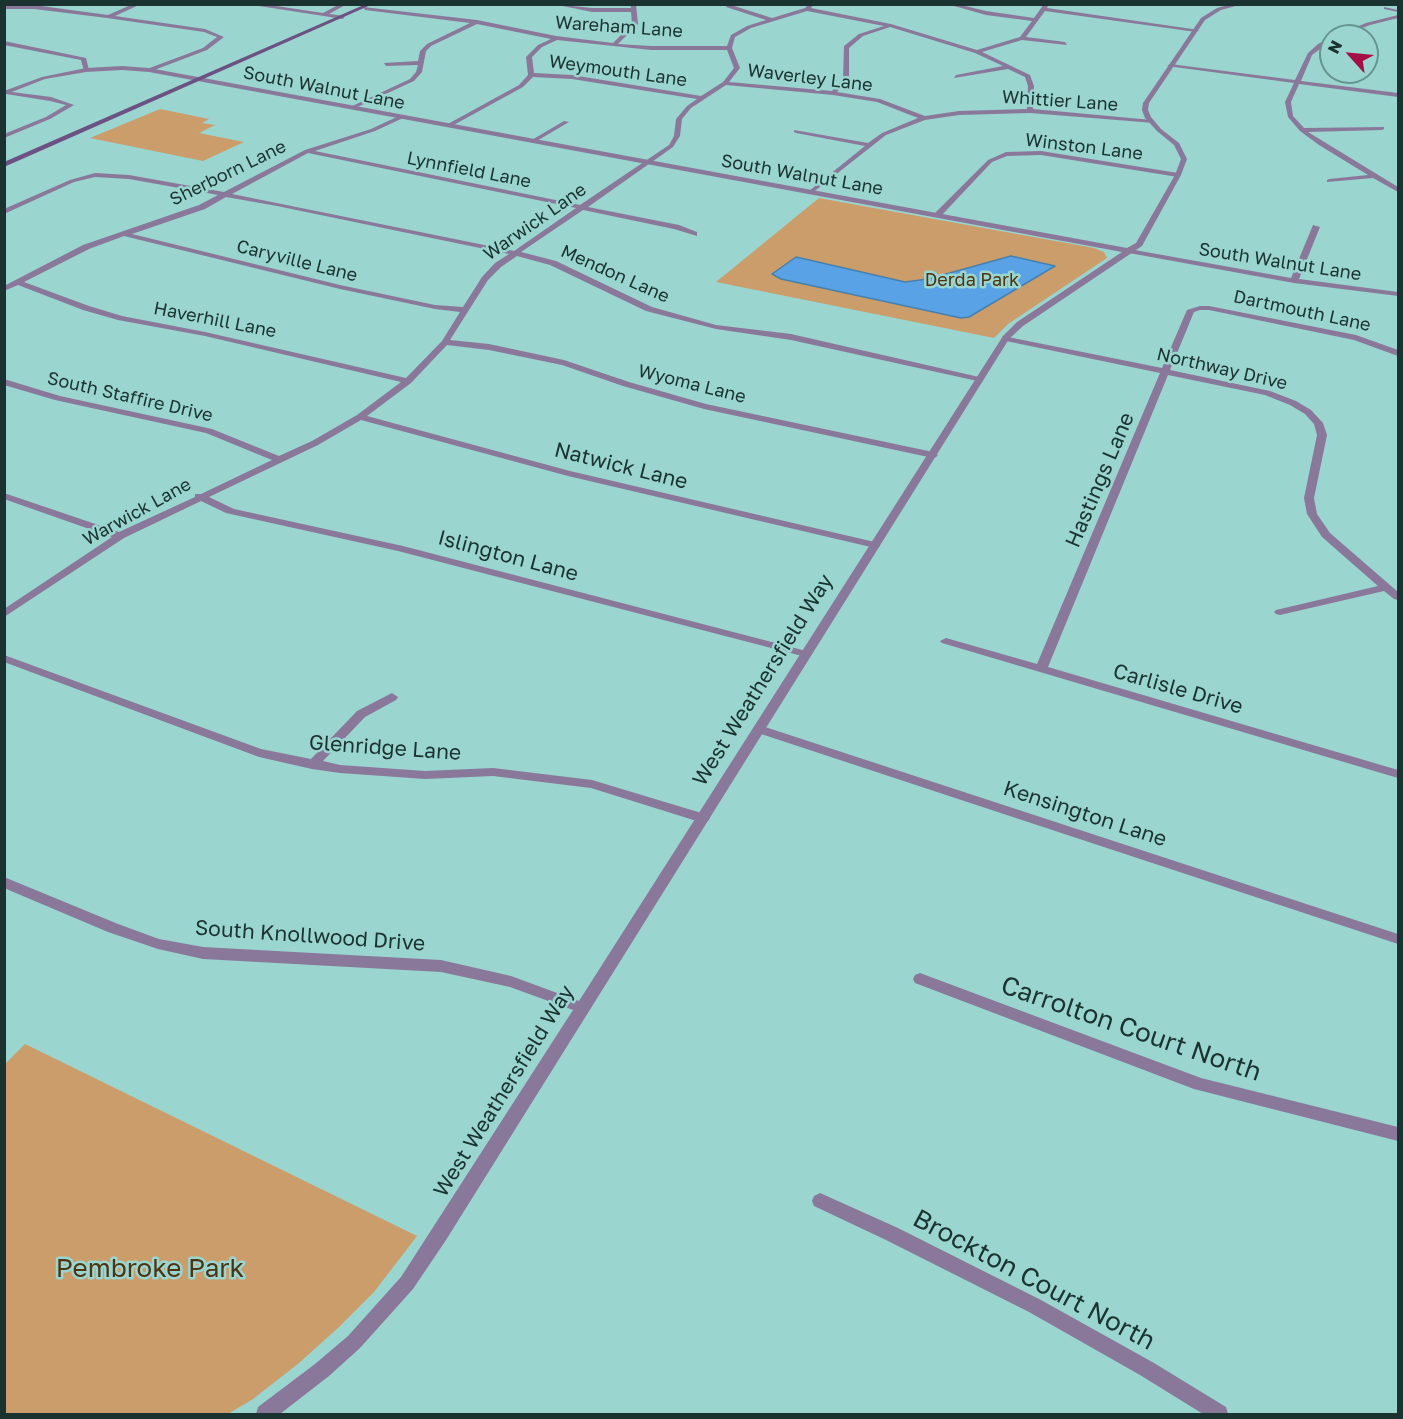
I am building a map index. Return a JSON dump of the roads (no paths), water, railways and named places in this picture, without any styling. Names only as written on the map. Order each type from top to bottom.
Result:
[{"type":"main road","points":[[4,165],[371,4]]},
{"type":"main road","points":[[4,174],[178,95],[201,80]]},
{"type":"street","points":[[107,16],[139,4]]},
{"type":"street","points":[[248,4],[343,17]]},
{"type":"street","points":[[322,15],[345,4]]},
{"type":"street","points":[[555,4],[592,10],[634,7],[635,24],[614,45]]},
{"type":"street","points":[[949,4],[986,13],[1036,20]]},
{"type":"street","points":[[1152,122],[1146,114],[1146,103],[1196,30],[1209,14],[1241,4]]},
{"type":"street","points":[[729,6],[772,20]]},
{"type":"street","points":[[4,7],[34,7],[107,16],[205,31],[221,38],[205,48],[149,70]]},
{"type":"street","points":[[725,83],[737,68],[729,48],[733,36],[749,27],[809,7],[890,25],[977,52],[1009,67],[1028,76],[1031,86],[1030,111]]},
{"type":"street","points":[[1022,38],[1045,7],[1196,30]]},
{"type":"street","name":"Wareham Lane","points":[[365,8],[477,22],[556,38],[614,45],[651,48],[729,48]]},
{"type":"street","points":[[1386,8],[1398,11]]},
{"type":"street","points":[[1368,24],[1398,17]]},
{"type":"street","points":[[351,108],[411,80],[422,63],[423,51],[429,45],[477,22]]},
{"type":"street","points":[[833,93],[846,79],[846,47],[861,35],[890,25]]},
{"type":"street","points":[[448,126],[514,91],[531,75],[529,57],[540,46],[556,38]]},
{"type":"street","points":[[977,52],[1022,38],[1065,44]]},
{"type":"street","points":[[4,43],[84,59],[86,70]]},
{"type":"street","points":[[1319,46],[1310,54],[1287,106],[1293,121],[1302,130],[1398,190]]},
{"type":"street","points":[[386,64],[422,63]]},
{"type":"street","points":[[1170,66],[1398,95]]},
{"type":"street","points":[[956,77],[1009,67]]},
{"type":"street","name":"South Walnut Lane","points":[[5,92],[44,78],[86,70],[122,68],[149,70],[1294,282],[1398,294]]},
{"type":"street","name":"Weymouth Lane","points":[[531,75],[572,77],[701,98]]},
{"type":"street","name":"Waverley Lane","points":[[725,83],[833,93],[879,100],[924,118]]},
{"type":"street","name":"Warwick Lane","points":[[4,614],[120,536],[199,496],[280,460],[360,417],[408,381],[445,342],[485,279],[498,265],[650,163],[671,146],[677,136],[679,119],[689,107],[725,83]]},
{"type":"street","points":[[4,136],[48,118],[71,105],[51,99],[5,92]]},
{"type":"street","name":"Whittier Lane","points":[[811,192],[884,134],[924,118],[959,112],[1030,111],[1152,122]]},
{"type":"street","name":"Sherborn Lane","points":[[4,289],[77,251],[178,216],[226,194],[307,151],[373,130],[401,117]]},
{"type":"street","points":[[533,141],[566,122]]},
{"type":"street","name":"West Weathersfield Way","points":[[265,1414],[322,1370],[354,1341],[407,1283],[1006,338],[1020,324],[1138,244],[1184,164],[1181,150],[1152,122]]},
{"type":"street","points":[[1302,130],[1382,128]]},
{"type":"street","points":[[796,131],[868,145]]},
{"type":"street","name":"Lynnfield Lane","points":[[307,151],[676,227],[694,234]]},
{"type":"street","name":"Winston Lane","points":[[937,215],[990,161],[1014,153],[1048,154],[1178,175]]},
{"type":"street","name":"Mendon Lane","points":[[4,212],[59,186],[95,175],[129,177],[226,194],[553,263],[649,309],[716,327],[791,337],[979,381]]},
{"type":"street","points":[[1329,181],[1374,176]]},
{"type":"street","points":[[1294,282],[1316,227]]},
{"type":"street","name":"Caryville Lane","points":[[123,234],[352,290],[435,307],[465,310]]},
{"type":"street","name":"Haverhill Lane","points":[[17,282],[86,308],[129,320],[217,336],[408,381]]},
{"type":"street","name":"Dartmouth Lane","points":[[1196,308],[1214,309],[1350,336],[1398,353]]},
{"type":"street","name":"Hastings Lane","points":[[1041,669],[1189,313],[1196,308]]},
{"type":"street","name":"Northway Drive","points":[[1006,338],[1267,393],[1293,403],[1312,415],[1322,429],[1310,492],[1312,514],[1326,536],[1398,597]]},
{"type":"street","name":"Wyoma Lane","points":[[445,342],[489,347],[564,363],[626,384],[704,406],[933,455]]},
{"type":"street","name":"South Staffire Drive","points":[[4,382],[58,398],[209,431],[280,460]]},
{"type":"street","name":"Natwick Lane","points":[[360,417],[568,473],[875,545]]},
{"type":"street","points":[[4,496],[120,536]]},
{"type":"street","name":"Islington Lane","points":[[199,496],[250,516],[399,548],[806,654]]},
{"type":"street","points":[[1280,612],[1387,587]]},
{"type":"street","name":"Carlisle Drive","points":[[946,641],[1398,774]]},
{"type":"street","name":"Glenridge Lane","points":[[4,658],[226,743],[259,753],[312,765],[425,775],[494,772],[592,784],[703,818]]},
{"type":"street","points":[[312,765],[361,714],[392,697]]},
{"type":"street","name":"Kensington Lane","points":[[759,729],[1398,939]]},
{"type":"street","name":"South Knollwood Drive","points":[[4,882],[112,928],[158,944],[203,953],[441,966],[511,982],[583,1008]]},
{"type":"street","name":"Carrolton Court North","points":[[920,979],[1200,1084],[1398,1134]]},
{"type":"street","name":"Brockton Court North","points":[[820,1201],[1035,1305],[1147,1369],[1218,1414]]},
{"type":"water","points":[[1011,256],[1055,266],[969,317],[961,318],[781,279],[772,274],[796,257],[905,282],[928,279]]},
{"type":"park label","name":"Derda Park","points":[[972,280]]},
{"type":"park label","name":"Pembroke Park","points":[[150,1269]]}]
